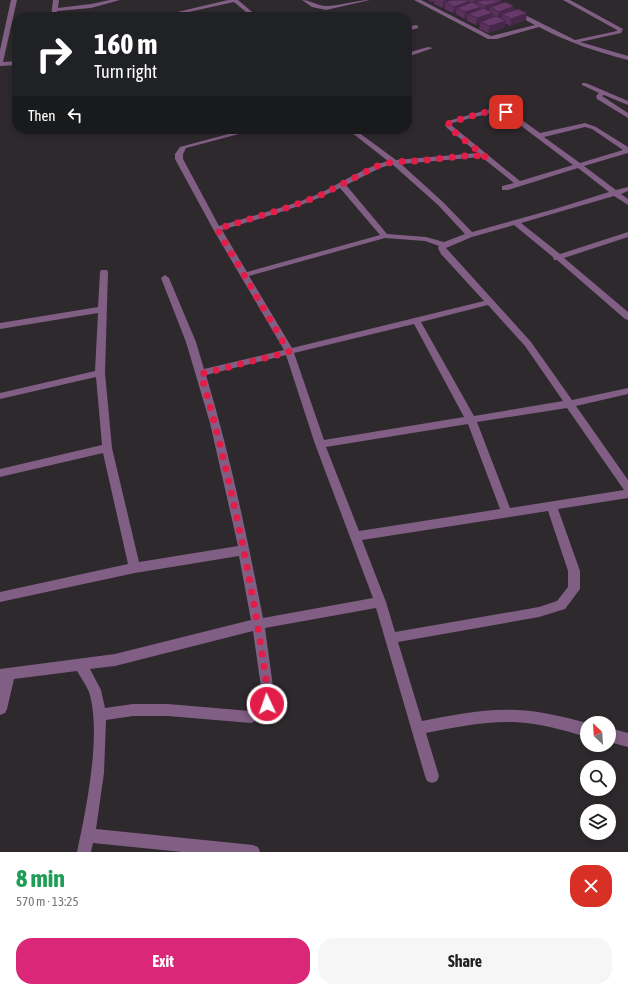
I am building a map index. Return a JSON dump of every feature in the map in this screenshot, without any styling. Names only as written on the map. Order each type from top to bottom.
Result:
[{"type":"street","points":[[12,63],[0,64],[14,0]]},
{"type":"street","points":[[56,0],[55,10],[91,6],[117,0]]},
{"type":"street","points":[[193,12],[235,0],[249,12]]},
{"type":"street","points":[[305,0],[314,6],[326,8],[367,0]]},
{"type":"street","points":[[417,0],[490,38],[540,25]]},
{"type":"street","points":[[491,0],[574,42],[628,58]]},
{"type":"street","points":[[566,0],[620,29],[619,32],[574,42]]},
{"type":"street","points":[[412,28],[416,27]]},
{"type":"street","points":[[412,53],[430,48]]},
{"type":"street","points":[[584,84],[628,103]]},
{"type":"street","points":[[602,92],[599,98],[628,116]]},
{"type":"street","points":[[518,183],[449,127],[448,125],[450,122],[494,110],[500,110],[510,114],[628,204]]},
{"type":"street","points":[[538,136],[585,125],[594,128],[628,150]]},
{"type":"street","points":[[235,134],[190,145],[180,150],[180,159],[217,229],[289,352],[320,444],[380,602],[432,776]]},
{"type":"street","points":[[358,134],[375,145],[392,162],[407,172],[464,227],[469,235]]},
{"type":"street","points":[[505,188],[628,150]]},
{"type":"street","points":[[217,229],[286,208],[319,196],[377,166],[392,162],[474,155],[487,158]]},
{"type":"street","points":[[342,185],[385,236]]},
{"type":"street","points":[[245,275],[385,236],[426,239],[444,245],[469,235],[561,210],[628,189]]},
{"type":"street","points":[[515,222],[557,258],[597,289],[628,317]]},
{"type":"street","points":[[557,258],[628,234]]},
{"type":"street","points":[[444,245],[442,248],[444,252],[528,344],[628,488]]},
{"type":"street","points":[[104,272],[100,373],[107,448],[135,568]]},
{"type":"street","points":[[100,715],[133,710],[161,710],[251,718],[260,713],[267,704],[268,694],[258,624],[244,550],[215,423],[191,342],[165,278]]},
{"type":"street","points":[[201,374],[490,302]]},
{"type":"street","points":[[0,326],[103,309]]},
{"type":"street","points":[[416,320],[471,420],[506,512]]},
{"type":"street","points":[[0,396],[100,373]]},
{"type":"street","points":[[320,444],[569,404],[628,391]]},
{"type":"street","points":[[0,473],[107,448]]},
{"type":"street","points":[[356,536],[628,494]]},
{"type":"street","points":[[390,638],[539,612],[561,605],[574,589],[574,571],[551,505]]},
{"type":"street","points":[[0,597],[135,568],[244,550]]},
{"type":"street","points":[[0,709],[5,674],[114,660],[258,624],[380,602]]},
{"type":"street","points":[[81,665],[96,694],[100,715],[98,761],[88,836],[84,852]]},
{"type":"street","points":[[417,728],[468,718],[516,716],[561,723],[580,728]]},
{"type":"street","points":[[616,737],[628,740]]},
{"type":"street","points":[[88,836],[223,851],[253,852]]},
{"type":"building","points":[[453,0],[470,1],[454,7],[445,2]]},
{"type":"building","points":[[482,0],[501,1],[485,6],[476,2]]},
{"type":"building","points":[[472,2],[481,7],[465,12],[457,8]]},
{"type":"building","points":[[505,2],[514,6],[499,12],[490,7]]},
{"type":"building","points":[[484,8],[493,13],[477,18],[468,14]]},
{"type":"building","points":[[518,9],[527,13],[511,19],[502,14]]},
{"type":"building","points":[[496,16],[506,21],[490,26],[480,22]]},
{"type":"route","points":[[267,704],[268,694],[258,624],[244,550],[215,423],[201,374],[289,352],[217,229],[286,208],[319,196],[377,166],[392,162],[474,155],[487,158],[452,130],[448,125],[450,122],[494,110],[506,112]]}]
